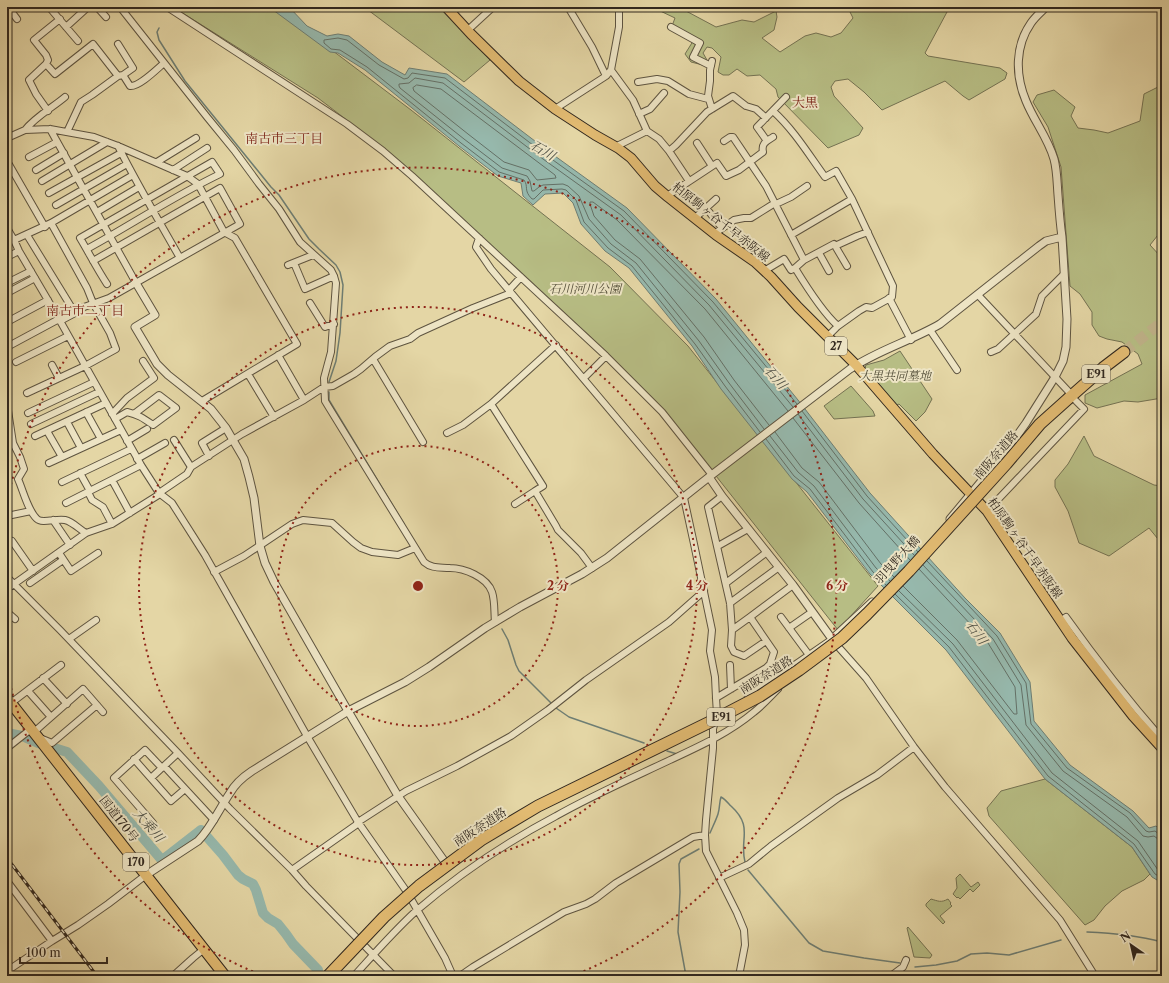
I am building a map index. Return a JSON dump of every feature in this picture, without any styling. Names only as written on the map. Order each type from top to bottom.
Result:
[{"type":"highway","name":"南阪奈道路","points":[[333,975],[384,917],[419,886],[482,840],[538,806],[760,696],[799,670],[842,638],[908,571],[1006,464],[1040,424],[1072,398],[1103,368],[1125,354]]},
{"type":"highway","name":"国道170号","points":[[9,701],[225,976]]},
{"type":"main road","name":"柏原駒ヶ谷千早赤阪線","points":[[446,7],[519,81],[555,109],[618,148],[631,158],[655,186],[695,218],[718,231],[764,271],[933,454],[968,497],[987,511],[1072,638],[1133,716],[1162,748]]},
{"type":"street","points":[[8,7],[17,19]]},
{"type":"street","points":[[50,7],[78,41]]},
{"type":"street","points":[[66,27],[88,7]]},
{"type":"street","points":[[97,7],[106,17]]},
{"type":"street","points":[[120,7],[279,208],[300,242],[331,270],[336,283],[331,352],[324,378],[324,387],[328,406],[424,562],[428,566],[434,568],[464,570],[478,577],[487,584],[491,590],[495,622]]},
{"type":"street","points":[[167,7],[346,124],[383,151],[606,356],[662,412],[712,474],[722,496],[793,585],[832,639],[866,678],[914,747],[945,787],[1060,920],[1095,976]]},
{"type":"street","points":[[468,30],[493,7]]},
{"type":"street","points":[[568,7],[595,52],[606,76]]},
{"type":"street","points":[[555,109],[606,76],[611,70],[619,27],[619,7]]},
{"type":"street","name":"羽曳野大橋","points":[[832,639],[878,596],[941,529],[1004,454],[1026,424],[1055,377],[1062,361],[1066,347],[1067,319],[1057,170],[1050,147],[1026,102],[1018,73],[1022,39],[1032,21],[1046,7]]},
{"type":"street","points":[[48,111],[36,94],[29,80],[46,64],[48,60],[46,55],[34,40],[60,19]]},
{"type":"street","points":[[671,28],[700,43],[693,58],[711,63],[708,99],[712,109]]},
{"type":"street","points":[[46,64],[55,74],[93,44],[120,76],[130,86],[133,86],[138,84],[164,63]]},
{"type":"street","points":[[67,132],[81,102],[133,68],[118,44]]},
{"type":"street","points":[[611,70],[632,100],[647,132],[659,139],[689,181]]},
{"type":"street","points":[[638,82],[657,79],[668,81],[689,94],[708,99]]},
{"type":"street","points":[[639,114],[650,109],[664,93]]},
{"type":"street","points":[[669,151],[707,112],[733,96],[746,106],[756,109],[766,118]]},
{"type":"street","points":[[26,130],[31,123],[65,97]]},
{"type":"street","points":[[767,141],[757,128],[786,97]]},
{"type":"street","points":[[774,111],[783,120],[825,177],[836,171],[852,199],[893,286],[892,297],[872,308],[866,307],[838,326],[827,338]]},
{"type":"street","points":[[50,129],[155,315],[135,327],[157,364],[168,375],[211,409],[226,428],[233,440],[244,459],[250,477],[260,546],[265,563],[274,582],[398,796],[445,862]]},
{"type":"street","points":[[7,138],[26,130],[50,129],[94,137],[157,162],[187,176],[198,184],[224,232],[235,238],[297,344],[202,401]]},
{"type":"street","points":[[618,148],[619,145],[647,132]]},
{"type":"street","points":[[667,196],[717,162],[726,176],[739,170],[763,152],[763,144],[774,136]]},
{"type":"street","points":[[724,141],[730,137],[733,137],[750,162],[766,186],[804,260]]},
{"type":"street","points":[[157,162],[196,138]]},
{"type":"street","points":[[29,157],[57,142]]},
{"type":"street","points":[[42,181],[107,142]]},
{"type":"street","points":[[697,143],[712,166]]},
{"type":"street","points":[[186,145],[194,156]]},
{"type":"street","points":[[118,146],[139,187],[180,258]]},
{"type":"street","points":[[173,170],[207,148]]},
{"type":"street","points":[[49,193],[121,152]]},
{"type":"street","points":[[36,170],[64,153]]},
{"type":"street","points":[[7,161],[87,288],[93,304],[110,333],[116,349],[85,366],[26,393]]},
{"type":"street","points":[[86,250],[198,184],[220,174],[212,162],[80,238],[86,250],[106,284]]},
{"type":"street","points":[[56,205],[127,164]]},
{"type":"street","points":[[14,240],[48,225],[133,175]]},
{"type":"street","points":[[706,208],[718,231],[734,220],[751,218],[775,204],[791,197],[807,186]]},
{"type":"street","points":[[97,212],[139,187]]},
{"type":"street","points":[[7,347],[84,307],[109,298],[240,224],[220,188],[93,261]]},
{"type":"street","points":[[695,218],[716,199]]},
{"type":"street","points":[[791,235],[852,199]]},
{"type":"street","points":[[7,228],[131,449],[159,494],[172,503],[205,554],[307,736],[358,822],[407,892],[445,958],[453,976]]},
{"type":"street","points":[[764,271],[784,260],[791,270],[804,260],[834,244],[835,246],[868,232]]},
{"type":"street","points":[[27,235],[75,313]]},
{"type":"street","points":[[7,971],[78,925],[146,875],[198,840],[214,820],[230,792],[241,779],[252,771],[348,711],[429,667],[495,622],[520,607],[582,574],[608,558],[712,474],[853,367],[872,356],[911,340],[930,330],[959,311],[1046,241],[1062,237]]},
{"type":"street","points":[[479,238],[476,247],[491,269],[684,498],[712,630],[710,651],[715,677],[716,714],[713,729],[705,835],[707,854],[744,930],[745,945],[739,976]]},
{"type":"street","points":[[835,246],[847,266]]},
{"type":"street","points":[[7,257],[19,251]]},
{"type":"street","points":[[819,253],[829,271]]},
{"type":"street","points":[[313,255],[291,264],[305,288],[334,276]]},
{"type":"street","points":[[795,268],[803,281],[838,326]]},
{"type":"street","points":[[7,283],[31,271]]},
{"type":"street","points":[[991,352],[1015,334],[1036,314],[1042,296],[1064,274]]},
{"type":"street","points":[[7,589],[86,534],[112,524],[159,494],[187,474],[191,467],[233,440],[324,387],[333,386],[354,374],[390,346],[410,339],[418,333],[510,291],[521,277]]},
{"type":"street","points":[[7,292],[35,278]]},
{"type":"street","points":[[978,295],[1055,377],[1072,398],[1084,409],[987,511]]},
{"type":"street","points":[[889,298],[911,340]]},
{"type":"street","points":[[7,322],[48,300]]},
{"type":"street","points":[[310,303],[325,327],[334,324]]},
{"type":"street","points":[[930,330],[957,370]]},
{"type":"street","points":[[16,362],[68,336]]},
{"type":"street","points":[[447,433],[463,425],[491,404],[556,345]]},
{"type":"street","points":[[278,355],[304,400]]},
{"type":"street","points":[[584,378],[606,356]]},
{"type":"street","points":[[373,359],[423,442]]},
{"type":"street","points":[[113,417],[127,398],[154,378],[143,361]]},
{"type":"street","points":[[52,365],[59,378]]},
{"type":"street","points":[[248,374],[274,417]]},
{"type":"street","points":[[28,413],[94,382]]},
{"type":"street","points":[[31,424],[99,392]]},
{"type":"street","points":[[113,417],[127,412],[134,414],[139,415],[153,425],[176,408],[159,395],[134,414]]},
{"type":"street","points":[[57,399],[62,409]]},
{"type":"street","points":[[35,436],[106,403]]},
{"type":"street","points":[[7,404],[13,443],[24,469],[18,479],[31,511],[40,521],[66,521],[74,524],[86,534]]},
{"type":"street","points":[[491,404],[543,486],[515,504]]},
{"type":"street","points":[[86,412],[101,439]]},
{"type":"street","points":[[66,422],[81,448]]},
{"type":"street","points":[[209,456],[202,443],[226,428]]},
{"type":"street","points":[[127,441],[147,429]]},
{"type":"street","points":[[49,463],[121,430]]},
{"type":"street","points":[[47,431],[62,457]]},
{"type":"street","points":[[174,440],[191,467]]},
{"type":"street","points":[[137,459],[165,443]]},
{"type":"street","points":[[62,482],[131,449]]},
{"type":"street","points":[[66,503],[141,465]]},
{"type":"street","points":[[80,473],[92,500],[103,508],[112,524]]},
{"type":"street","points":[[112,480],[130,513]]},
{"type":"street","points":[[535,491],[558,530],[592,568]]},
{"type":"street","points":[[722,496],[708,506],[730,603],[732,630],[730,646],[734,652],[744,656],[766,641]]},
{"type":"street","points":[[7,516],[31,511]]},
{"type":"street","points":[[53,520],[70,545]]},
{"type":"street","points":[[214,572],[244,556],[292,524],[303,520],[332,523],[361,548],[372,552],[398,555],[415,548]]},
{"type":"street","points":[[718,546],[748,529]]},
{"type":"street","points":[[12,541],[33,571]]},
{"type":"street","points":[[726,583],[767,552]]},
{"type":"street","points":[[59,553],[71,571],[98,553]]},
{"type":"street","points":[[30,583],[63,560]]},
{"type":"street","points":[[730,603],[779,567]]},
{"type":"street","points":[[7,577],[69,639],[224,802],[394,976]]},
{"type":"street","points":[[732,630],[793,585]]},
{"type":"street","points":[[292,870],[356,825],[358,822],[406,791],[457,766],[511,736],[548,710],[586,680],[669,622],[704,591]]},
{"type":"street","points":[[7,612],[15,619]]},
{"type":"street","points":[[789,628],[812,612]]},
{"type":"street","points":[[781,616],[809,655]]},
{"type":"street","points":[[716,698],[766,668],[770,664],[774,652],[750,617]]},
{"type":"street","points":[[1060,621],[1066,617],[1094,656],[1162,738]]},
{"type":"street","points":[[69,639],[96,620]]},
{"type":"street","points":[[323,976],[407,892],[475,840],[528,807],[744,699],[832,639]]},
{"type":"street","points":[[354,976],[395,931],[417,910],[460,876],[502,847],[549,820],[597,795],[713,740],[736,726],[755,712],[807,661],[826,646],[832,639]]},
{"type":"street","points":[[9,701],[28,691],[61,665]]},
{"type":"street","points":[[730,666],[730,689]]},
{"type":"street","points":[[43,678],[66,704]]},
{"type":"street","points":[[7,748],[34,733],[83,689],[103,712]]},
{"type":"street","points":[[28,691],[51,717]]},
{"type":"street","points":[[34,733],[52,742],[98,705]]},
{"type":"street","points":[[719,878],[750,864],[771,846],[838,798],[877,775],[914,747]]},
{"type":"street","points":[[153,823],[114,778],[145,750],[214,820]]},
{"type":"street","points":[[150,778],[178,753]]},
{"type":"street","points":[[134,759],[171,802],[185,789]]},
{"type":"street","points":[[460,976],[564,912],[595,899],[616,883],[693,837],[705,835]]},
{"type":"street","points":[[7,881],[52,941]]},
{"type":"street","points":[[173,976],[204,949]]},
{"type":"street","points":[[891,976],[903,967],[906,960]]},
{"type":"green space","name":"石川河川公園","points":[[173,7],[275,7],[411,110],[610,267],[688,346],[878,586],[838,630],[667,414],[596,342],[390,153],[318,98]]},
{"type":"green space","points":[[364,7],[440,7],[490,60],[464,82]]},
{"type":"green space","points":[[656,7],[676,7],[716,27],[742,20],[754,22],[776,11],[777,17],[774,30],[762,38],[780,52],[805,36],[816,33],[831,37],[841,33],[853,18],[846,7],[948,7],[947,12],[925,53],[928,56],[1000,68],[1007,73],[1005,79],[969,100],[945,81],[882,110],[848,79],[835,81],[831,87],[834,96],[863,128],[859,135],[828,148],[778,97],[776,89],[760,75],[747,76],[737,69],[729,75],[723,75],[718,72],[721,57],[712,48],[707,47],[703,53],[707,60],[703,65],[691,62],[685,54],[695,38],[672,26],[675,18],[656,9]]},
{"type":"green space","points":[[1162,85],[1162,234],[1158,235],[1150,245],[1162,258],[1162,398],[1138,402],[1124,401],[1097,408],[1085,403],[1085,395],[1142,364],[1138,354],[1122,342],[1099,336],[1092,325],[1092,312],[1080,294],[1070,286],[1061,167],[1048,127],[1033,102],[1037,95],[1054,90],[1075,107],[1071,116],[1078,128],[1108,133],[1140,121],[1144,94]]},
{"type":"green space","name":"大黒共同墓地","points":[[900,351],[932,399],[925,412],[916,421],[899,404],[895,406],[865,368],[866,365],[884,360]]},
{"type":"green space","points":[[851,386],[873,411],[875,416],[834,419],[824,406]]},
{"type":"green space","points":[[1084,436],[1094,456],[1154,485],[1162,486],[1162,544],[1149,528],[1109,556],[1079,543],[1068,511],[1055,487],[1055,480],[1068,464]]},
{"type":"green space","points":[[1045,779],[1132,847],[1150,874],[1144,880],[1122,891],[1105,906],[1094,920],[1085,925],[989,816],[987,808],[1001,791]]},
{"type":"green space","points":[[960,874],[971,887],[978,882],[980,885],[973,892],[970,889],[960,899],[953,894],[957,888],[956,878]]},
{"type":"green space","points":[[931,899],[941,901],[948,899],[951,903],[950,904],[952,906],[940,916],[945,922],[943,924],[926,906]]},
{"type":"green space","points":[[908,927],[932,955],[930,958],[914,957]]},
{"type":"water","name":"石川","points":[[269,7],[289,7],[307,26],[327,36],[338,34],[349,36],[382,62],[405,75],[409,68],[447,74],[548,151],[627,208],[716,299],[798,400],[870,493],[965,598],[1000,633],[1030,682],[1034,721],[1070,765],[1133,811],[1149,828],[1156,826],[1162,831],[1162,883],[1152,877],[1132,847],[1045,779],[946,650],[870,574],[807,492],[792,479],[721,389],[692,346],[629,268],[605,251],[581,224],[573,203],[563,193],[545,194],[533,205],[523,196],[521,183],[498,176],[365,70],[338,53],[330,52]]},
{"type":"waterway","points":[[159,28],[157,32],[159,40],[185,81],[279,195],[309,239],[336,265],[340,272],[343,285],[340,333],[336,361],[329,382]]},
{"type":"waterway","points":[[329,392],[329,400],[404,524]]},
{"type":"waterway","points":[[440,565],[456,566]]},
{"type":"waterway","points":[[502,629],[508,640],[519,671],[551,703]]},
{"type":"waterway","points":[[556,708],[569,717],[644,743]]},
{"type":"waterway","name":"大乗川","points":[[7,733],[22,736],[38,743],[67,752],[99,786],[161,859],[165,858],[201,830],[238,875],[253,884],[263,913],[278,924],[293,944],[318,970]]},
{"type":"waterway","points":[[667,751],[677,754]]},
{"type":"waterway","points":[[710,833],[718,814],[721,797],[738,813],[742,820],[744,827],[745,862]]},
{"type":"waterway","points":[[686,976],[678,932],[680,892],[679,864],[681,859],[699,849]]},
{"type":"waterway","points":[[748,870],[809,943],[823,951],[900,963]]},
{"type":"waterway","points":[[1087,932],[1125,935],[1162,942]]},
{"type":"waterway","points":[[915,967],[957,961],[971,954],[987,953],[1009,955],[1061,940]]},
{"type":"tunnel","points":[[1124,352],[1162,322]]},
{"type":"railway","points":[[7,858],[97,976]]},
{"type":"district","name":"大黒","points":[[805,102]]},
{"type":"district","name":"南古市三丁目","points":[[284,138]]},
{"type":"district","name":"南古市二丁目","points":[[85,310]]}]
